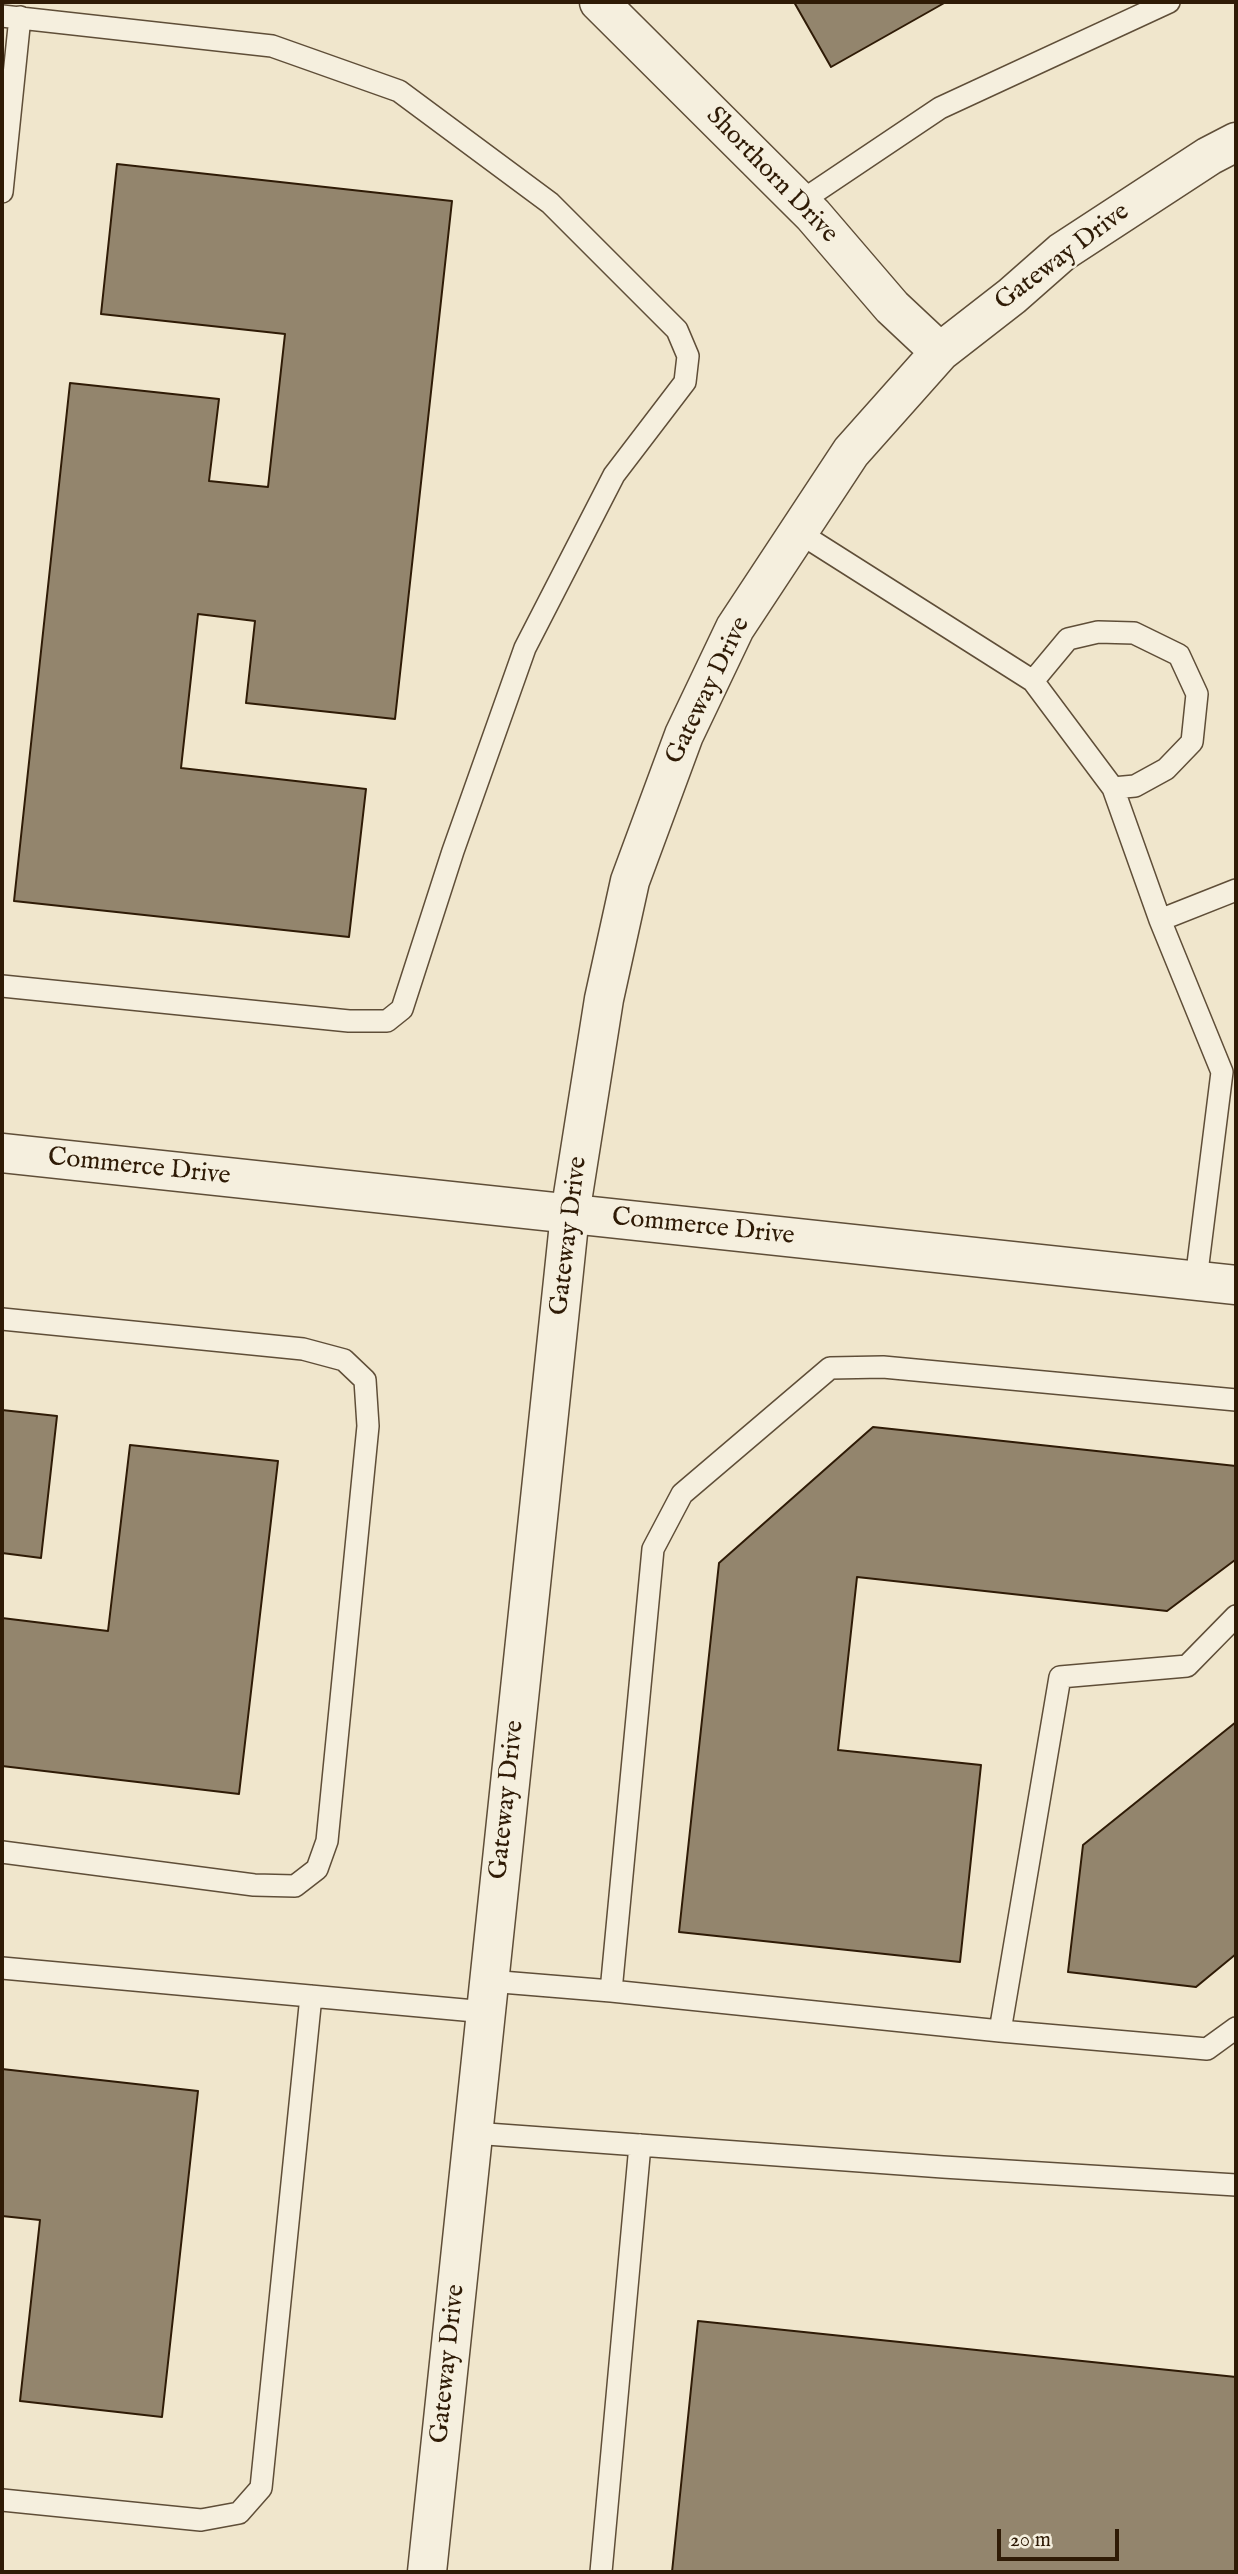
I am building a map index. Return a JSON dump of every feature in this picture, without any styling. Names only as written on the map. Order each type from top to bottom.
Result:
[{"type":"street","name":"Shorthorn Drive","points":[[598,2],[800,202],[892,307],[940,352]]},
{"type":"street","name":"Gateway Drive","points":[[427,2572],[570,1214],[604,999],[630,881],[684,735],[735,628],[851,452],[940,352],[1012,296],[1062,252],[1209,156],[1236,142]]},
{"type":"street","name":"Commerce Drive","points":[[2,1153],[1236,1285]]},
{"type":"lane","points":[[800,202],[940,108],[1169,2]]},
{"type":"lane","points":[[2,192],[11,17],[272,46],[399,91],[550,203],[677,330],[688,356],[685,382],[614,475],[525,648],[453,851],[402,1009],[387,1021],[349,1021],[2,986]]},
{"type":"lane","points":[[799,532],[1033,681],[1113,788],[1160,920],[1229,1069],[1196,1280]]},
{"type":"lane","points":[[1033,681],[1068,639],[1098,632],[1135,633],[1178,654],[1197,694],[1192,741],[1166,769],[1135,786],[1113,788]]},
{"type":"lane","points":[[1160,920],[1236,890]]},
{"type":"lane","points":[[2,1319],[303,1349],[344,1360],[365,1380],[368,1426],[327,1841],[317,1869],[295,1886],[254,1885],[2,1853]]},
{"type":"lane","points":[[611,1991],[653,1549],[682,1494],[830,1368],[883,1367],[1236,1401]]},
{"type":"lane","points":[[1000,2031],[1060,1677],[1187,1665],[1236,1616]]},
{"type":"lane","points":[[2,1968],[312,1996],[487,1997],[611,1991],[1000,2031],[1207,2049],[1236,2028]]},
{"type":"lane","points":[[2,2500],[201,2520],[239,2513],[261,2488],[312,1996]]},
{"type":"lane","points":[[473,2133],[1236,2185]]},
{"type":"lane","points":[[601,2572],[640,2145]]},
{"type":"building","points":[[794,2],[946,2],[831,67]]},
{"type":"building","points":[[117,164],[452,201],[395,719],[246,703],[255,621],[198,614],[181,768],[366,789],[349,937],[14,901],[70,383],[219,399],[209,481],[268,487],[285,334],[101,314]]},
{"type":"building","points":[[2,1410],[57,1416],[41,1558],[2,1553]]},
{"type":"building","points":[[873,1427],[1236,1466],[1235,1560],[1167,1611],[857,1577],[838,1750],[981,1765],[960,1962],[679,1932],[719,1563]]},
{"type":"building","points":[[130,1445],[278,1461],[239,1794],[2,1766],[2,1618],[108,1631]]},
{"type":"building","points":[[1236,1722],[1236,1954],[1196,1987],[1068,1972],[1083,1845]]},
{"type":"building","points":[[2,2069],[198,2091],[162,2417],[20,2401],[40,2220],[2,2216]]},
{"type":"building","points":[[698,2321],[1236,2377],[1236,2572],[672,2572]]}]
